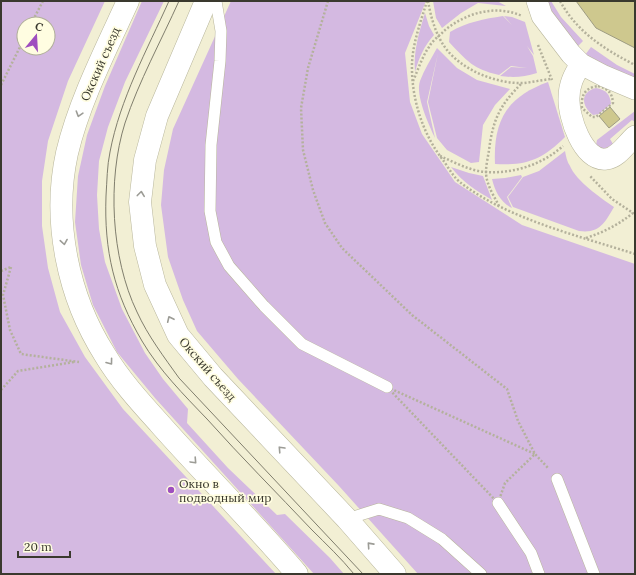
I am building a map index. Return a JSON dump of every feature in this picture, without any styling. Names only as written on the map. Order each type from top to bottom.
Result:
[{"type":"main road","name":"Окский съезд","points":[[128,1],[82,106],[67,153],[62,191],[62,214],[63,238],[71,279],[85,318],[105,355],[133,394],[174,441],[267,540],[296,574]]},
{"type":"main road","name":"Окский съезд","points":[[206,1],[157,116],[145,160],[140,202],[145,246],[155,285],[178,335],[213,376],[347,519],[395,574]]},
{"type":"street","points":[[533,10],[542,16],[571,54],[581,64],[604,76],[635,89]]},
{"type":"street","points":[[581,64],[572,78],[569,99],[573,125],[584,147],[593,156],[606,159],[617,154],[635,136]]},
{"type":"lane","points":[[216,1],[221,31],[220,60],[210,145],[210,211],[216,242],[229,266],[264,306],[302,344],[387,387]]},
{"type":"lane","points":[[557,479],[594,574]]},
{"type":"lane","points":[[498,503],[531,553],[539,574]]},
{"type":"lane","points":[[347,519],[379,509],[408,518],[442,539],[481,574]]},
{"type":"path","points":[[36,16],[43,1]]},
{"type":"path","points":[[328,1],[308,68],[301,108],[303,150],[313,190],[325,223],[342,248],[412,315],[508,389],[518,421],[535,454],[557,479]]},
{"type":"path","points":[[427,1],[432,21],[438,36],[447,50],[467,68],[492,79],[522,83],[551,78]]},
{"type":"path","points":[[427,1],[416,36],[412,63],[414,91],[422,126],[432,144],[460,183],[500,207],[555,228],[635,254]]},
{"type":"path","points":[[560,1],[572,21],[590,38],[613,54],[635,65]]},
{"type":"path","points":[[413,81],[429,46],[438,36],[453,24],[468,16],[483,11],[515,13],[533,10]]},
{"type":"path","points":[[1,85],[16,55]]},
{"type":"path","points":[[500,207],[490,189],[486,172],[491,131],[498,113],[508,96],[522,83]]},
{"type":"path","points":[[598,86],[609,91],[613,96],[614,103],[596,117],[592,116],[582,108],[582,95],[587,89],[598,86]]},
{"type":"path","points":[[440,156],[464,167],[486,172],[512,171],[533,165],[553,155],[568,141]]},
{"type":"path","points":[[1,270],[11,267],[3,295],[10,330],[21,354],[78,362],[18,371],[1,390]]},
{"type":"path","points":[[387,387],[535,454]]},
{"type":"path","points":[[387,387],[498,503],[505,482],[535,454]]},
{"type":"shaded area","points":[[1,1],[105,1],[68,81],[48,141],[42,181],[42,226],[48,268],[60,312],[85,357],[123,409],[276,574],[1,574]]},
{"type":"shaded area","points":[[142,1],[164,1],[125,82],[108,127],[99,161],[97,195],[99,229],[105,262],[122,309],[145,353],[163,379],[188,409],[187,423],[228,468],[277,515],[285,514],[330,558],[344,574],[314,574],[155,398],[117,352],[93,305],[81,265],[75,222],[78,176],[87,135],[105,86]]},
{"type":"shaded area","points":[[231,1],[426,1],[405,53],[410,102],[422,134],[455,182],[522,225],[635,264],[635,574],[418,574],[339,486],[238,379],[197,331],[183,300],[168,257],[161,205],[164,170],[173,129]]},
{"type":"shaded area","points":[[433,1],[497,1],[506,6],[478,3],[461,13],[442,28],[436,18]]},
{"type":"shaded area","points":[[542,1],[551,1],[561,17],[583,41],[576,48]]},
{"type":"shaded area","points":[[425,13],[429,26],[434,35],[422,52],[415,72],[416,50]]},
{"type":"shaded area","points":[[503,16],[512,25],[504,16],[512,17],[525,22],[534,55],[527,46],[533,56],[537,73],[519,77],[500,76],[511,67],[527,68],[511,66],[499,75],[490,73],[476,67],[449,42],[450,32],[456,29],[476,21]]},
{"type":"shaded area","points":[[591,47],[617,65],[635,74],[635,81],[585,55]]},
{"type":"shaded area","points":[[437,48],[457,68],[477,80],[510,89],[495,105],[483,125],[479,162],[471,163],[447,150],[437,138],[428,102],[438,53],[427,102],[435,138],[426,118],[419,94],[419,87],[420,81]]},
{"type":"shaded area","points":[[548,82],[565,137],[549,151],[534,160],[516,164],[495,164],[497,135],[505,112],[522,95]]},
{"type":"shaded area","points":[[596,88],[607,93],[611,104],[599,114],[593,115],[586,108],[584,100],[587,93]]},
{"type":"shaded area","points":[[635,111],[635,122],[632,120],[610,139],[613,144],[604,148],[600,148],[596,145],[597,140]]},
{"type":"shaded area","points":[[565,151],[568,163],[573,172],[589,189],[614,207],[605,222],[597,229],[592,231],[579,231],[513,207],[508,197],[523,177],[539,171]]},
{"type":"shaded area","points":[[451,167],[483,176],[492,200],[465,182]]},
{"type":"shaded area","points":[[521,175],[522,177],[507,197],[512,208],[504,203],[499,196],[492,179]]},
{"type":"building","points":[[576,1],[635,1],[635,48],[596,28]]},
{"type":"building","points":[[610,107],[620,119],[609,128],[599,116]]},
{"type":"tram line","points":[[169,1],[127,94],[120,113],[109,157],[106,196],[107,235],[109,253],[118,289],[132,323],[149,352],[164,372],[354,574]]},
{"type":"tram line","points":[[179,1],[137,92],[125,123],[119,145],[114,194],[114,219],[117,243],[128,291],[146,329],[156,346],[179,378],[363,574]]},
{"type":"place","name":"Окно в подводный мир","points":[[171,490]]}]
